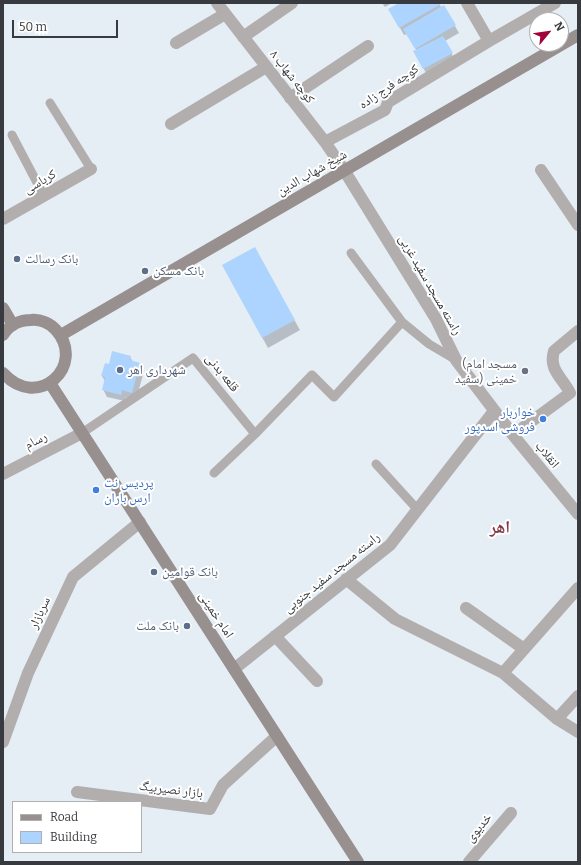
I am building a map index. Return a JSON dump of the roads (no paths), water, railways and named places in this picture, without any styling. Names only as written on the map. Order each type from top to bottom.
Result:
[{"type":"main road","name":"شیخ شهاب الدین","points":[[60,335],[578,35]]},
{"type":"main road","points":[[3,308],[13,325]]},
{"type":"main road","points":[[3,336],[13,325],[23,320],[34,319],[44,322],[53,327],[60,335],[65,345],[66,356],[64,366],[58,376],[50,383],[40,387],[30,388],[19,386],[10,380],[3,372]]},
{"type":"main road","name":"امام خمینی","points":[[50,383],[358,862]]},
{"type":"street","points":[[243,36],[292,3]]},
{"type":"street","points":[[467,3],[489,41]]},
{"type":"street","name":"کوچه فرج زاده","points":[[325,142],[385,110],[388,102],[555,3]]},
{"type":"street","points":[[176,43],[223,7]]},
{"type":"street","name":"کوچه شهاب ۸","points":[[223,7],[243,36],[325,142],[344,170]]},
{"type":"street","points":[[290,98],[368,46]]},
{"type":"street","points":[[171,124],[266,66]]},
{"type":"street","name":"کرباسی","points":[[3,219],[91,169]]},
{"type":"street","name":"راسته مسجد سفید غربی","points":[[344,170],[436,319],[456,360],[494,411]]},
{"type":"street","points":[[541,170],[578,226]]},
{"type":"street","points":[[513,435],[574,393],[555,371],[552,356],[557,348],[578,331]]},
{"type":"street","name":"انقلاب","points":[[494,411],[578,514]]},
{"type":"street","name":"راسته مسجد سفید جنوبی","points":[[234,669],[346,578],[390,545],[494,411]]},
{"type":"street","name":"رسام","points":[[3,474],[82,433]]},
{"type":"street","name":"سربازار","points":[[3,742],[28,673],[73,577],[140,522]]},
{"type":"street","points":[[346,578],[395,619],[503,673],[557,719],[578,732]]},
{"type":"street","points":[[503,673],[578,588]]},
{"type":"street","points":[[466,608],[524,649]]},
{"type":"street","points":[[275,636],[318,682]]},
{"type":"street","points":[[557,719],[578,696]]},
{"type":"street","name":"بازار نصیربیگ","points":[[77,792],[210,809],[223,785],[277,736]]},
{"type":"street","name":"خدیوی","points":[[469,862],[511,813]]},
{"type":"lane","points":[[50,103],[91,169]]},
{"type":"lane","points":[[12,135],[44,196]]},
{"type":"lane","points":[[351,253],[402,322],[429,344],[456,360]]},
{"type":"lane","points":[[214,473],[255,434],[312,375],[334,397],[402,322]]},
{"type":"lane","name":"قلعه بدنی","points":[[82,433],[194,358],[255,434]]},
{"type":"lane","points":[[376,464],[417,509]]},
{"type":"place","name":"بانک رسالت","points":[[17,259]]},
{"type":"place","name":"بانک مسکن","points":[[145,271]]},
{"type":"place","name":"شهرداری اهر","points":[[120,370]]},
{"type":"place","name":"(مسجد امام خمینی (سفید","points":[[525,371]]},
{"type":"place","name":"خواربار فروشی اسدپور","points":[[543,419]]},
{"type":"place","name":"پردیس نت ارس باران","points":[[96,490]]},
{"type":"place","name":"بانک قوامین","points":[[154,572]]},
{"type":"place","name":"بانک ملت","points":[[187,626]]},
{"type":"district","name":"اهر","points":[[500,528]]}]
